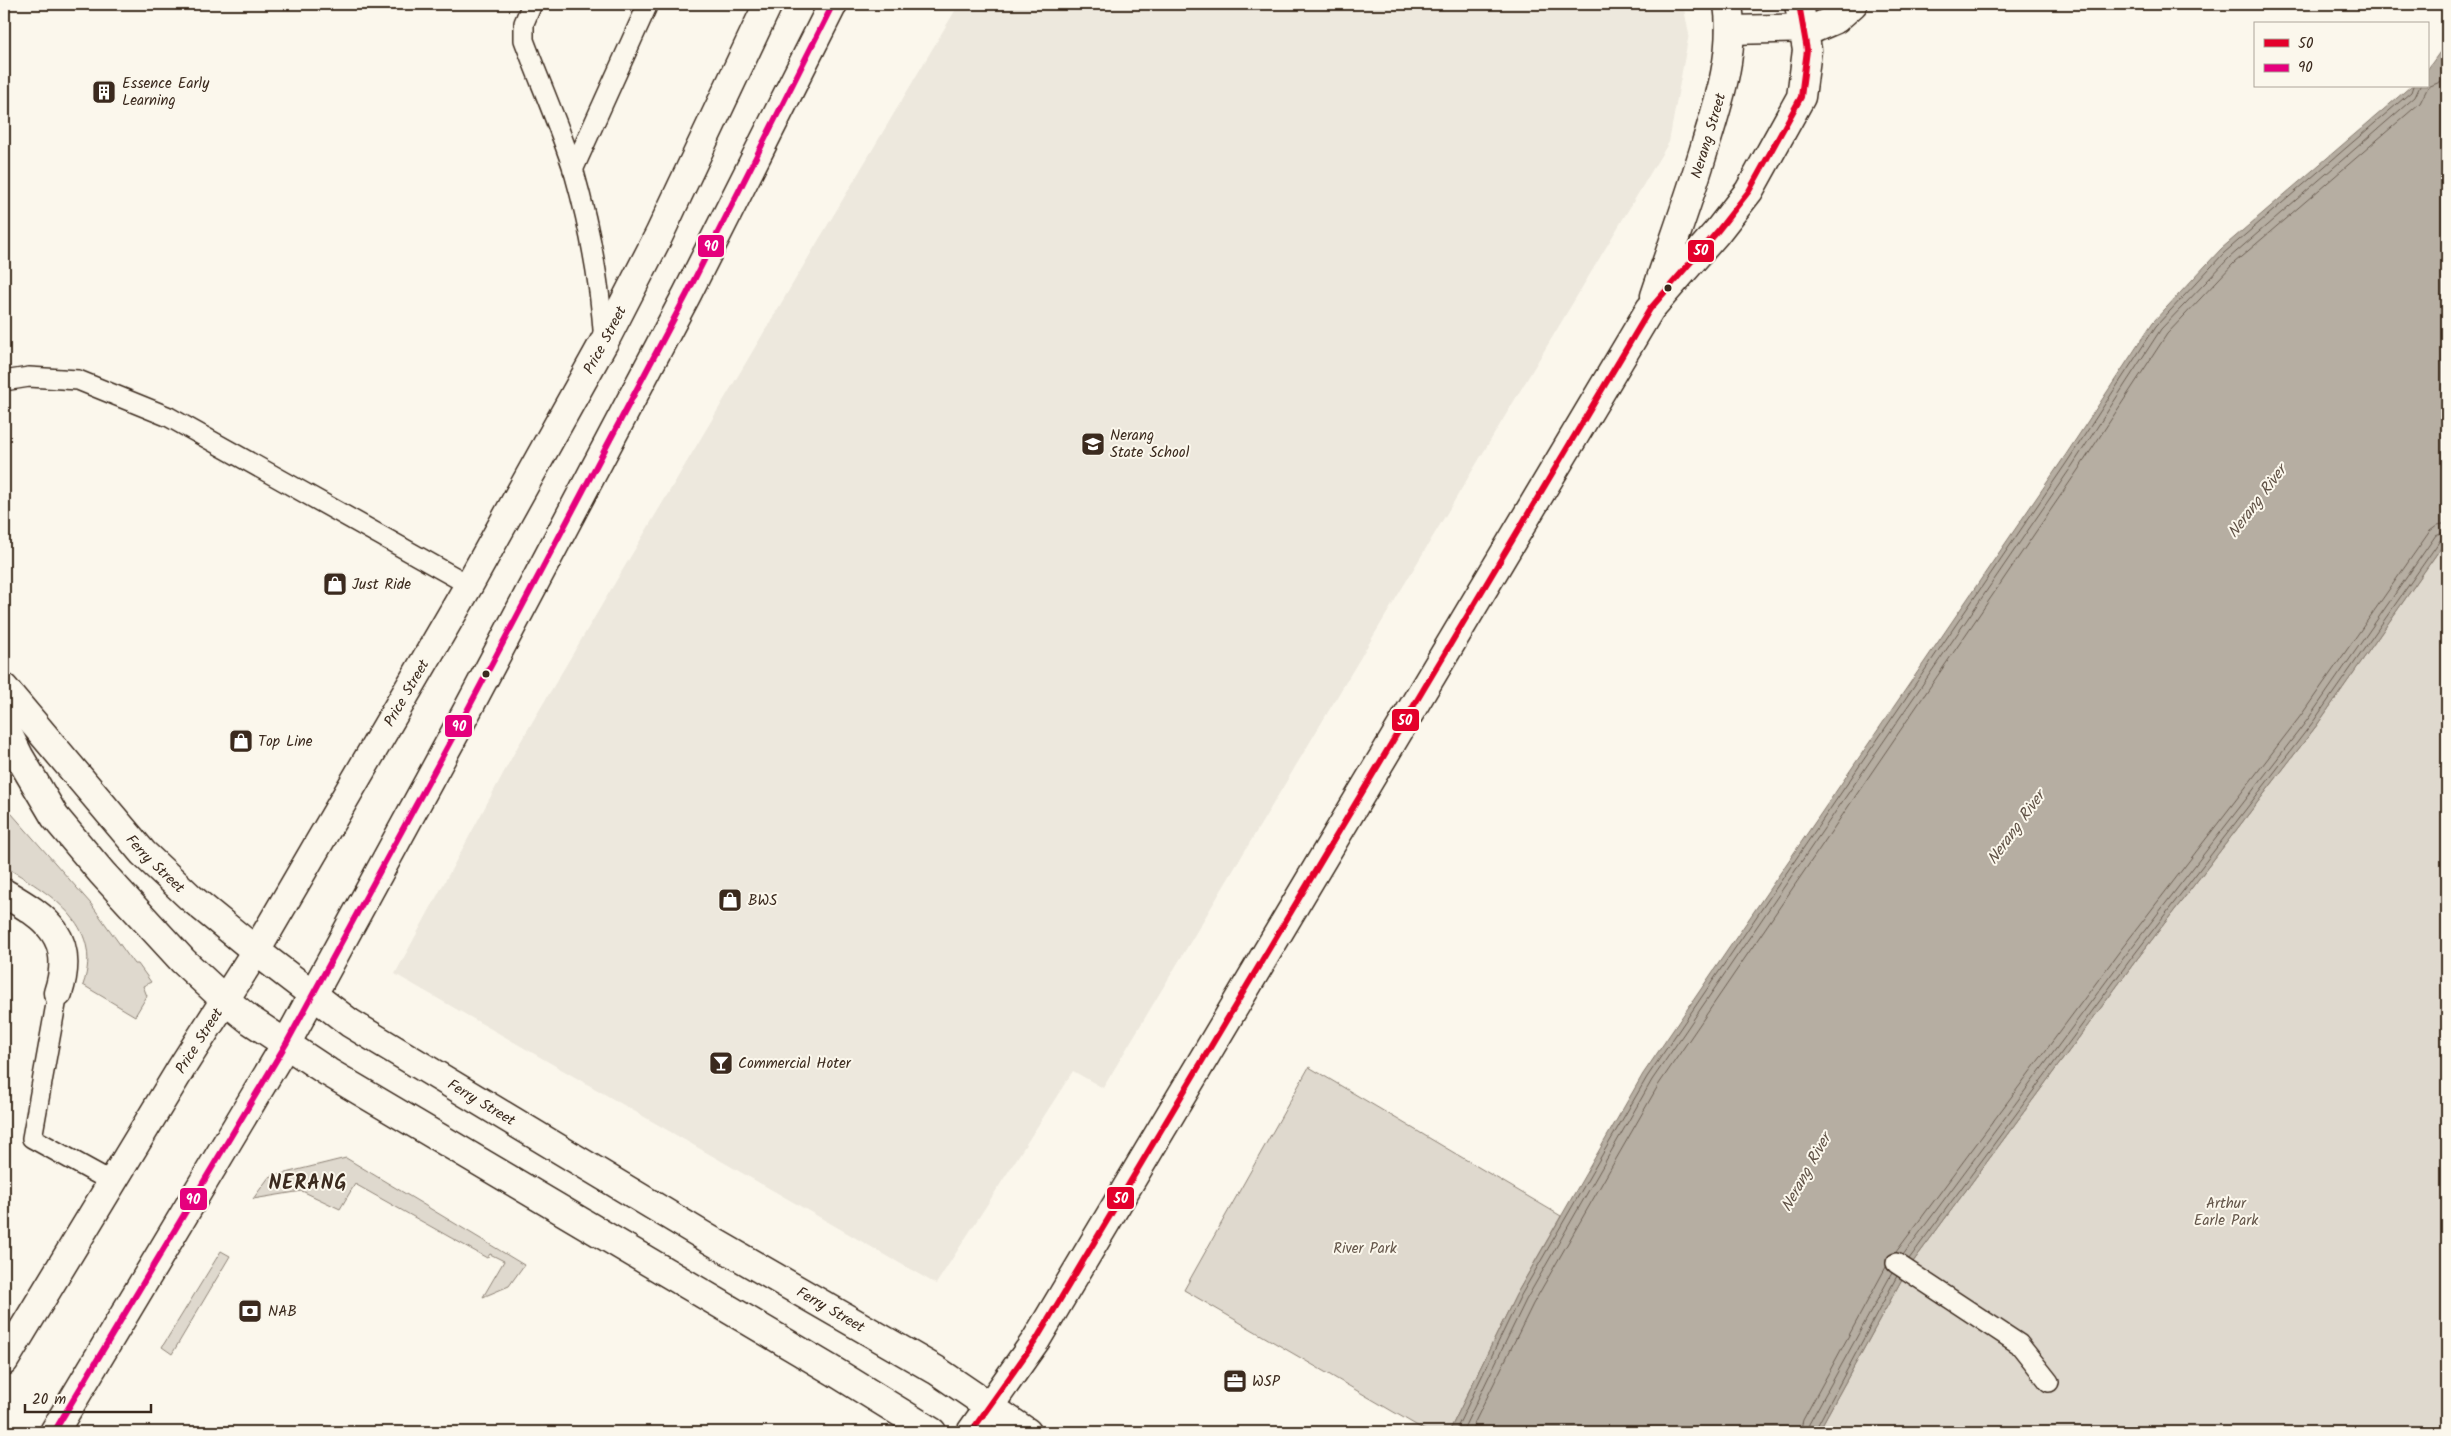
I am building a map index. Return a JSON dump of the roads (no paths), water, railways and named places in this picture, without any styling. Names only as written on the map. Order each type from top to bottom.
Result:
[{"type":"main road","name":"Price Street","points":[[4,1361],[112,1182],[256,951],[469,585],[604,342],[660,235],[768,4]]},
{"type":"main road","points":[[54,1432],[286,1044],[473,700],[668,330],[833,4]]},
{"type":"main road","name":"Nerang Street","points":[[1650,309],[1700,165],[1723,87],[1730,30],[1728,4]]},
{"type":"main road","points":[[1730,30],[1802,16],[1815,28],[1836,19],[1853,4]]},
{"type":"main road","name":"Nerang Street","points":[[971,1432],[1036,1340],[1650,309],[1717,232],[1749,191],[1801,97],[1807,50],[1802,16]]},
{"type":"main road","name":"Ferry Street","points":[[4,688],[143,853],[191,898],[350,1023],[707,1238],[936,1370],[1027,1432]]},
{"type":"main road","points":[[4,726],[26,770],[55,817],[102,873],[176,954],[225,1000],[286,1044],[360,1091],[835,1372],[932,1432]]},
{"type":"main road","points":[[4,893],[40,916],[56,935],[64,962],[64,976],[58,992]]},
{"type":"lane","points":[[532,4],[524,23],[524,40],[573,170],[594,251],[601,299],[604,342]]},
{"type":"lane","points":[[573,170],[648,4]]},
{"type":"lane","points":[[4,381],[29,377],[78,380],[169,417],[469,585]]},
{"type":"lane","points":[[58,992],[32,1138],[112,1182]]},
{"type":"lane","points":[[1896,1263],[2019,1344],[2050,1382]]},
{"type":"water","name":"Nerang River","points":[[2447,42],[2447,539],[2317,725],[2134,963],[1907,1270],[1818,1432],[1449,1432],[1516,1295],[1643,1074],[2063,459],[2153,322],[2221,249],[2409,88],[2428,88],[2428,69]]},
{"type":"place","name":"Essence Early Learning","points":[[104,92]]},
{"type":"place","name":"Nerang State School","points":[[1093,444]]},
{"type":"place","name":"Just Ride","points":[[335,584]]},
{"type":"place","name":"Top Line","points":[[241,741]]},
{"type":"place","name":"BWS","points":[[730,900]]},
{"type":"place","name":"Commercial Hoter","points":[[721,1063]]},
{"type":"place","name":"NAB","points":[[250,1311]]},
{"type":"place","name":"WSP","points":[[1235,1381]]},
{"type":"district","name":"NERANG","points":[[308,1182]]},
{"type":"park label","name":"Arthur Earle Park","points":[[2226,1212]]},
{"type":"park label","name":"River Park","points":[[1365,1248]]}]
